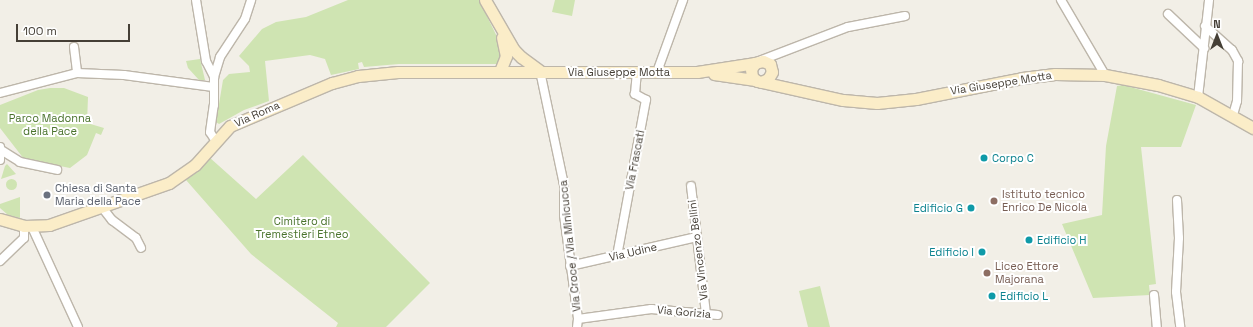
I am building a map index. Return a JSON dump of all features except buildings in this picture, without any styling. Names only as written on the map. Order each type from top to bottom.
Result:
[{"type":"main road","points":[[485,0],[497,23],[520,57],[540,71]]},
{"type":"main road","points":[[497,23],[506,48],[517,71]]},
{"type":"main road","points":[[500,71],[505,62],[506,48]]},
{"type":"main road","points":[[517,71],[520,57]]},
{"type":"main road","points":[[757,62],[751,69],[758,81]]},
{"type":"main road","points":[[697,72],[757,62],[767,62],[781,83],[811,93]]},
{"type":"main road","points":[[758,81],[768,79],[772,70]]},
{"type":"main road","name":"Via Giuseppe Motta","points":[[540,71],[697,72]]},
{"type":"main road","name":"Via Roma","points":[[0,219],[28,227],[50,225],[179,178],[195,165],[215,140],[230,126],[243,119],[344,79],[398,72],[540,71]]},
{"type":"main road","points":[[697,72],[758,81],[811,93]]},
{"type":"main road","name":"Via Giuseppe Motta","points":[[811,93],[860,103],[877,103],[916,99],[1022,78],[1055,74],[1105,75],[1158,85],[1198,97],[1233,115],[1253,128]]},
{"type":"street","points":[[196,0],[206,62],[214,77]]},
{"type":"street","points":[[215,140],[210,132],[214,105],[214,77],[220,57],[244,19],[251,0]]},
{"type":"street","points":[[657,72],[683,0]]},
{"type":"street","points":[[1061,0],[1105,75]]},
{"type":"street","points":[[1198,97],[1209,0]]},
{"type":"street","points":[[1168,14],[1204,48]]},
{"type":"street","points":[[757,62],[848,27],[905,16]]},
{"type":"street","points":[[1205,26],[1232,50],[1238,61],[1237,101],[1233,115]]},
{"type":"street","points":[[74,47],[77,73]]},
{"type":"street","points":[[772,70],[792,48]]},
{"type":"street","name":"Via Croce / Via Minicucca","points":[[540,71],[564,185],[564,214],[577,323]]},
{"type":"street","name":"Via Frascati","points":[[617,256],[646,100],[635,94],[637,72]]},
{"type":"street","points":[[0,93],[77,73],[124,75],[213,87]]},
{"type":"street","points":[[0,160],[1,148]]},
{"type":"street","points":[[1,148],[20,162],[57,170]]},
{"type":"street","name":"Via Vincenzo Bellini","points":[[690,186],[706,314]]},
{"type":"street","points":[[1177,200],[1179,238],[1176,292],[1180,327]]},
{"type":"street","points":[[101,206],[122,229],[136,238],[141,248]]},
{"type":"street","points":[[0,261],[24,238],[28,227]]},
{"type":"street","points":[[28,227],[78,327]]},
{"type":"street","name":"Via Udine","points":[[570,266],[697,237]]},
{"type":"street","points":[[1154,295],[1157,327]]},
{"type":"street","name":"Via Gorizia","points":[[577,323],[651,309],[718,315]]},
{"type":"green space","points":[[348,0],[479,0],[504,51],[498,64],[399,64],[364,67],[362,62],[358,63],[359,69],[331,75],[325,59],[310,55],[265,61],[269,101],[244,110],[219,124],[216,122],[223,80],[229,74],[250,72],[249,66],[239,56],[262,29],[276,22],[306,17]]},
{"type":"green space","points":[[555,0],[575,0],[572,16],[552,12]]},
{"type":"green space","points":[[200,59],[205,80],[199,80],[188,68],[186,61]]},
{"type":"green space","points":[[1123,85],[1196,105],[1181,147],[1141,147],[1156,284],[1149,285],[1150,295],[1093,298],[1062,224],[1102,215],[1106,146],[1117,86]]},
{"type":"green space","name":"Parco Madonna della Pace","points":[[64,88],[88,97],[87,123],[104,128],[101,135],[96,133],[87,155],[70,168],[24,159],[0,128],[0,105],[38,90]]},
{"type":"green space","name":"Cimitero di Tremestieri Etneo","points":[[303,155],[430,283],[386,327],[336,327],[338,323],[251,254],[186,180],[209,157],[256,199]]},
{"type":"green space","points":[[7,164],[16,174],[1,179],[5,166]]},
{"type":"green space","points":[[11,178],[15,180],[17,184],[15,188],[11,190],[7,188],[5,184],[7,180]]},
{"type":"green space","points":[[20,197],[20,218],[8,215],[0,208],[0,204]]},
{"type":"green space","points":[[820,286],[830,327],[808,327],[799,291]]},
{"type":"place","name":"Corpo C","points":[[984,158]]},
{"type":"place","name":"Chiesa di Santa Maria della Pace","points":[[47,195]]},
{"type":"place","name":"Istituto tecnico Enrico De Nicola","points":[[994,201]]},
{"type":"place","name":"Edificio G","points":[[971,208]]},
{"type":"place","name":"Edificio H","points":[[1029,240]]},
{"type":"place","name":"Edificio I","points":[[982,252]]},
{"type":"place","name":"Liceo Ettore Majorana","points":[[987,273]]},
{"type":"place","name":"Edificio L","points":[[992,296]]}]
